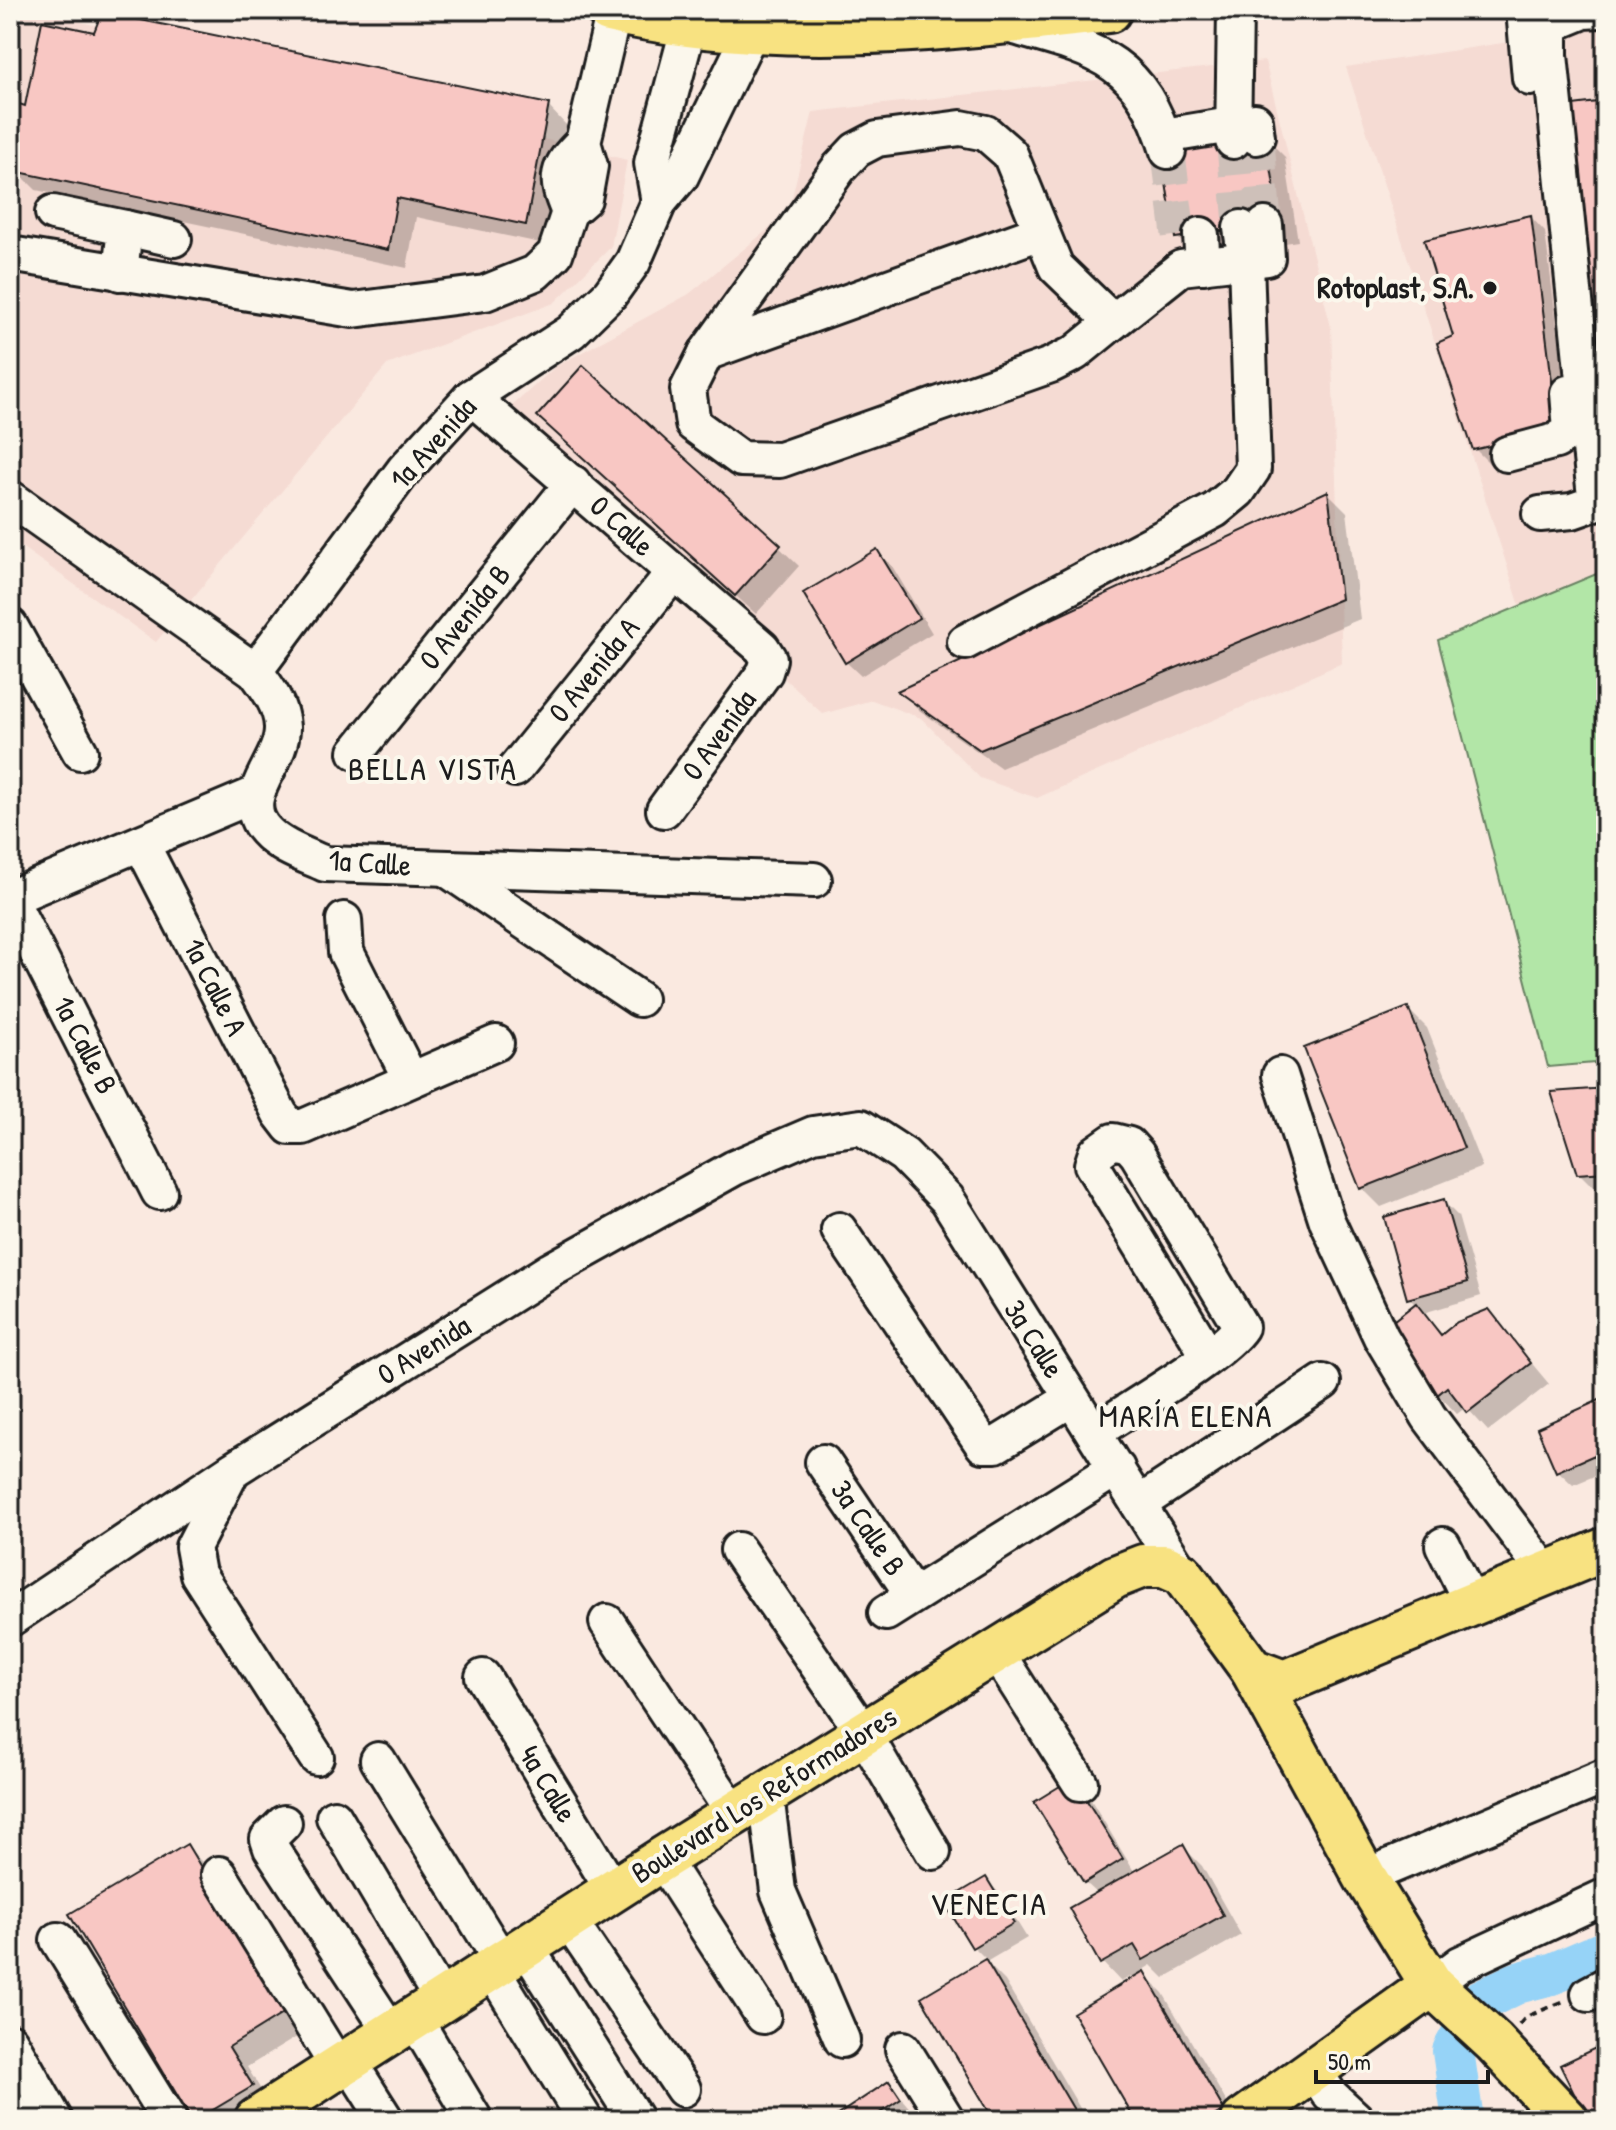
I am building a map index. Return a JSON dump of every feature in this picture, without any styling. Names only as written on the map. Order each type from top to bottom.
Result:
[{"type":"highway","points":[[611,11],[751,32],[847,32],[999,22],[1109,10]]},
{"type":"main road","points":[[1252,1670],[1284,1682],[1294,1681],[1606,1549]]},
{"type":"main road","name":"Boulevard Los Reformadores","points":[[256,2120],[297,2109],[343,2064],[863,1732],[1115,1577],[1143,1566],[1164,1566],[1182,1574]]},
{"type":"main road","points":[[1182,1574],[1252,1670],[1365,1877],[1436,1988],[1497,2045],[1567,2120]]},
{"type":"main road","points":[[1280,1719],[1294,1681]]},
{"type":"main road","points":[[1243,2120],[1436,1988]]},
{"type":"street","points":[[999,22],[1084,46],[1112,61],[1135,81],[1151,104],[1206,138],[1235,10]]},
{"type":"street","points":[[1507,454],[1556,441],[1571,431],[1572,424],[1524,10]]},
{"type":"street","points":[[1540,514],[1583,509],[1592,504],[1595,497],[1550,25],[1570,15],[1600,10]]},
{"type":"street","points":[[10,254],[353,310],[485,293],[535,273],[555,254],[569,212],[584,199],[590,166],[583,142],[611,11]]},
{"type":"street","points":[[659,202],[652,163],[690,22]]},
{"type":"street","name":"1a Avenida","points":[[255,671],[404,470],[471,397],[571,332],[610,294],[633,262],[659,202],[681,176],[751,32]]},
{"type":"street","points":[[965,642],[1215,510],[1238,491],[1253,469],[1218,246],[1075,353],[1051,365],[780,460],[741,459],[693,424],[688,389],[706,353],[839,168],[856,150],[877,139],[961,128],[986,133],[1010,154],[1056,267],[1113,322]]},
{"type":"street","points":[[53,213],[174,239]]},
{"type":"street","points":[[120,273],[125,228]]},
{"type":"street","points":[[706,353],[1041,232]]},
{"type":"street","name":"0 Calle","points":[[471,397],[573,483],[769,659]]},
{"type":"street","name":"0 Avenida B","points":[[356,752],[573,483]]},
{"type":"street","points":[[10,499],[255,671],[273,694],[282,726],[275,758],[254,795],[142,845],[10,898]]},
{"type":"street","name":"0 Avenida A","points":[[515,769],[674,572]]},
{"type":"street","points":[[10,626],[80,752]]},
{"type":"street","name":"0 Avenida","points":[[664,810],[765,672],[769,659]]},
{"type":"street","name":"1a Calle","points":[[254,795],[256,816],[265,830],[279,842],[325,864],[814,880]]},
{"type":"street","name":"1a Calle A","points":[[142,845],[280,1114],[290,1127],[303,1127],[410,1078]]},
{"type":"street","points":[[445,868],[639,999]]},
{"type":"street","name":"1a Calle B","points":[[10,898],[159,1192]]},
{"type":"street","points":[[344,920],[346,952],[410,1078],[496,1043]]},
{"type":"street","points":[[1280,1075],[1327,1221],[1381,1337],[1429,1417],[1546,1573]]},
{"type":"street","name":"0 Avenida","points":[[10,1619],[231,1471],[551,1270],[734,1168],[813,1134],[861,1127]]},
{"type":"street","name":"3a Calle","points":[[861,1127],[904,1155],[947,1199],[1182,1574]]},
{"type":"street","points":[[1095,1432],[1208,1355],[1235,1336],[1241,1327],[1238,1316],[1137,1154],[1129,1145],[1113,1141],[1096,1153],[1092,1165],[1208,1355]]},
{"type":"street","points":[[839,1230],[983,1445],[996,1445],[1071,1399]]},
{"type":"street","points":[[1140,1503],[1323,1382]]},
{"type":"street","name":"3a Calle B","points":[[823,1462],[899,1604],[1117,1468]]},
{"type":"street","points":[[231,1471],[193,1547],[198,1574],[316,1757]]},
{"type":"street","points":[[1443,1545],[1472,1604]]},
{"type":"street","points":[[738,1550],[863,1732],[933,1852]]},
{"type":"street","points":[[607,1622],[750,1805],[778,1891],[842,2040]]},
{"type":"street","points":[[995,1650],[1080,1783]]},
{"type":"street","name":"4a Calle","points":[[483,1677],[613,1890]]},
{"type":"street","points":[[378,1760],[507,1960],[636,2120]]},
{"type":"street","points":[[1365,1877],[1606,1776]]},
{"type":"street","points":[[334,1817],[416,2017],[475,2120]]},
{"type":"street","points":[[284,1823],[270,1833],[271,1848],[416,2017]]},
{"type":"street","points":[[662,1859],[763,2016]]},
{"type":"street","points":[[219,1874],[343,2064],[386,2120]]},
{"type":"street","points":[[1436,1988],[1460,1964],[1606,1896]]},
{"type":"street","points":[[568,1919],[683,2089]]},
{"type":"street","points":[[58,1940],[169,2120]]},
{"type":"street","points":[[507,1960],[585,2120]]},
{"type":"street","points":[[10,2041],[55,2120]]},
{"type":"street","points":[[903,2049],[947,2120]]},
{"type":"street","points":[[1314,2071],[1330,2095],[1357,2120]]},
{"type":"street","points":[[10,2109],[17,2120]]},
{"type":"path","points":[[1497,2045],[1526,2017],[1597,1989]]},
{"type":"shaded area","points":[[10,10],[34,10],[627,160],[611,247],[554,303],[387,365],[156,642],[10,539]]},
{"type":"shaded area","points":[[1606,27],[1606,570],[1520,606],[1346,67]]},
{"type":"shaded area","points":[[1265,61],[1331,327],[1342,663],[1037,798],[980,778],[921,718],[872,700],[823,714],[500,417],[555,367],[689,294],[788,213],[813,112]]},
{"type":"green space","points":[[1606,570],[1606,1062],[1548,1067],[1438,640]]},
{"type":"building","points":[[102,12],[549,104],[526,225],[397,198],[388,250],[14,171],[17,158],[10,157],[10,101],[25,106],[42,21],[94,32]]},
{"type":"building","points":[[1606,101],[1606,480],[1556,107]]},
{"type":"building","points":[[1266,136],[1280,222],[1175,238],[1161,152]]},
{"type":"building","name":"Rotoplast, S.A.","points":[[1531,215],[1558,429],[1473,450],[1437,343],[1453,336],[1424,240]]},
{"type":"building","points":[[583,365],[781,545],[735,596],[537,416]]},
{"type":"building","points":[[1328,491],[1341,599],[980,750],[897,691]]},
{"type":"building","points":[[877,549],[919,618],[845,663],[803,593]]},
{"type":"building","points":[[1408,1007],[1464,1148],[1360,1189],[1304,1048]]},
{"type":"building","points":[[1606,1088],[1606,1172],[1577,1174],[1551,1092]]},
{"type":"building","points":[[1444,1199],[1468,1282],[1407,1299],[1384,1217]]},
{"type":"building","points":[[1416,1303],[1441,1335],[1457,1322],[1489,1309],[1531,1363],[1467,1413],[1447,1387],[1436,1396],[1384,1328]]},
{"type":"building","points":[[1606,1397],[1606,1450],[1556,1472],[1537,1428]]},
{"type":"building","points":[[1073,1778],[1123,1859],[1084,1883],[1034,1802]]},
{"type":"building","points":[[187,1844],[287,2011],[229,2047],[253,2086],[196,2120],[192,2120],[69,1914]]},
{"type":"building","points":[[1183,1844],[1223,1915],[1143,1960],[1134,1945],[1100,1964],[1069,1908]]},
{"type":"building","points":[[986,1877],[1014,1923],[972,1948],[944,1902]]},
{"type":"building","points":[[985,1959],[1080,2120],[994,2120],[921,1997]]},
{"type":"building","points":[[1144,1971],[1224,2110],[1207,2120],[1135,2120],[1073,2013]]},
{"type":"building","points":[[1606,2043],[1606,2120],[1587,2120],[1560,2065]]},
{"type":"building","points":[[889,2081],[901,2099],[875,2116],[878,2120],[830,2120]]},
{"type":"waterway","points":[[1463,2120],[1453,2051],[1480,2001],[1517,1983],[1552,1974],[1606,1951]]},
{"type":"tunnel","points":[[1257,137],[1265,225]]},
{"type":"tunnel","points":[[1233,141],[1241,228]]},
{"type":"tunnel","points":[[1168,151],[1179,238]]},
{"type":"place","name":"Rotoplast, S.A.","points":[[1490,288]]},
{"type":"district","name":"BELLA VISTA","points":[[433,769]]},
{"type":"district","name":"MARÍA ELENA","points":[[1186,1416]]},
{"type":"district","name":"VENECIA","points":[[989,1904]]}]
